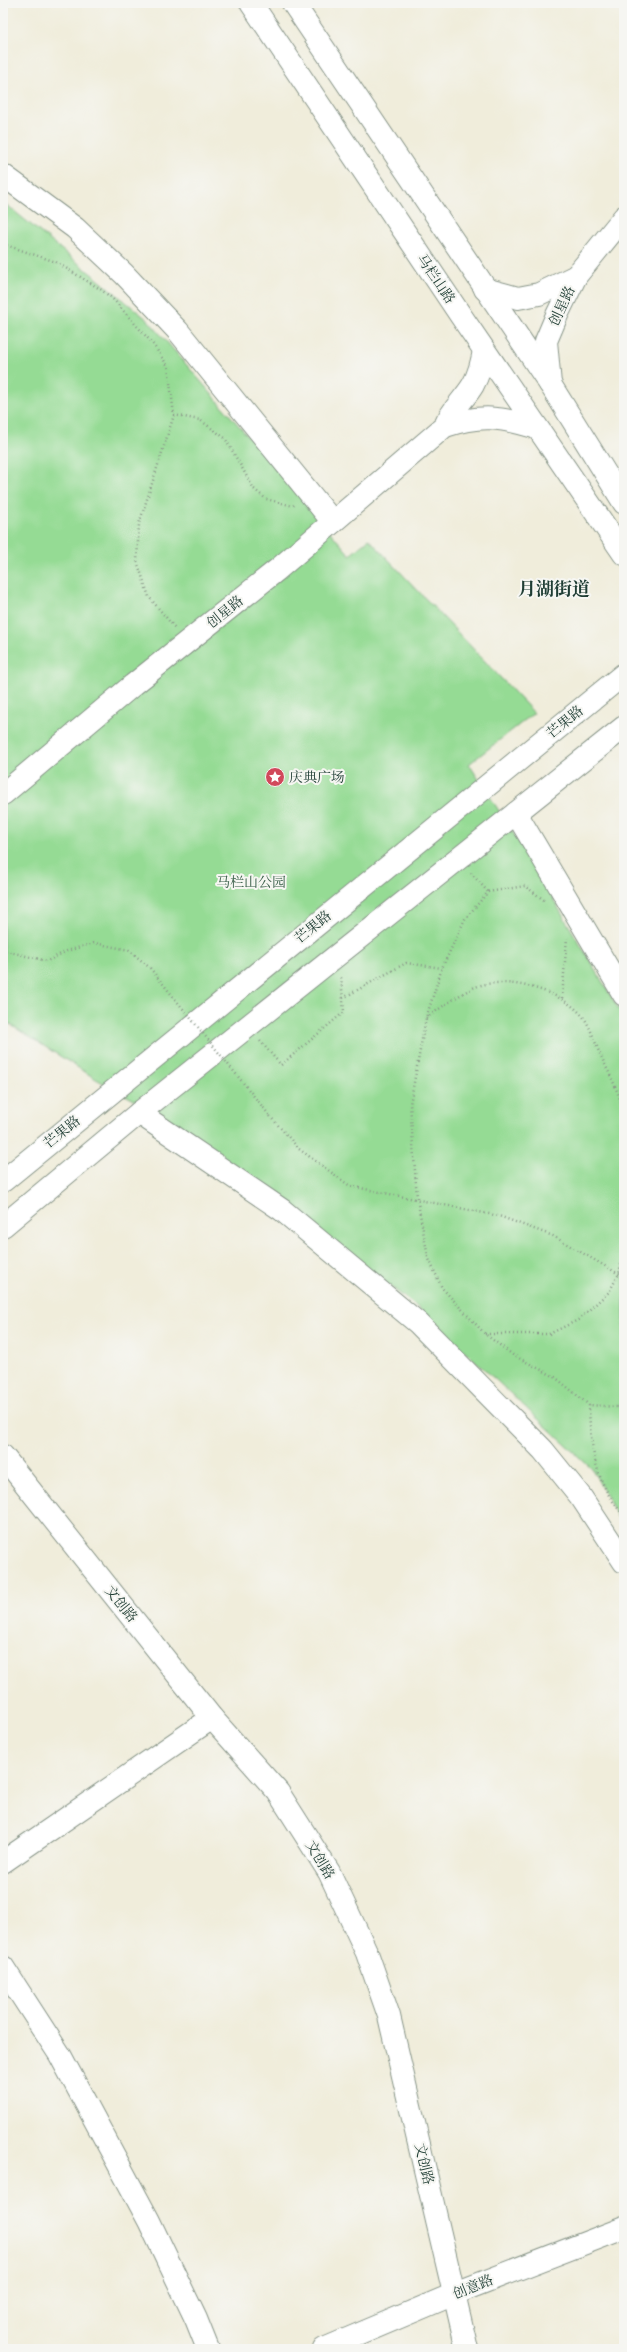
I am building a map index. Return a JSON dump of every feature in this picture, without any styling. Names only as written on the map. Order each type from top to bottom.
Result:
[{"type":"street","name":"马栏山路","points":[[251,3],[484,350],[624,554]]},
{"type":"street","points":[[293,3],[550,384],[624,503]]},
{"type":"street","points":[[3,175],[75,228],[124,274],[178,331],[305,490],[333,522]]},
{"type":"street","points":[[576,276],[624,217]]},
{"type":"street","name":"创星路","points":[[485,289],[518,298],[539,294],[576,276]]},
{"type":"street","name":"创星路","points":[[550,384],[546,340],[576,276]]},
{"type":"street","points":[[445,426],[452,410],[472,387],[481,367],[484,350]]},
{"type":"street","points":[[445,426],[462,421],[493,417],[537,428]]},
{"type":"street","name":"创星路","points":[[3,794],[187,642],[277,570],[445,426]]},
{"type":"street","name":"芒果路","points":[[3,1181],[624,674]]},
{"type":"street","points":[[3,1226],[139,1113],[624,727]]},
{"type":"street","points":[[516,813],[624,995]]},
{"type":"street","points":[[139,1113],[282,1210],[418,1323],[542,1450],[581,1497],[624,1562]]},
{"type":"street","name":"文创路","points":[[3,1456],[212,1718],[278,1792],[329,1872],[367,1953],[390,2016],[467,2349]]},
{"type":"street","points":[[3,1862],[212,1718]]},
{"type":"street","points":[[3,1967],[60,2055],[149,2221],[196,2319],[208,2349]]},
{"type":"street","name":"创意路","points":[[324,2349],[454,2294],[624,2228]]},
{"type":"path","points":[[3,244],[56,262],[112,298],[152,343],[168,366],[174,415],[139,524],[137,561],[149,597],[187,642]]},
{"type":"path","points":[[174,415],[200,420],[225,438],[254,489],[266,499],[293,506],[305,490]]},
{"type":"path","points":[[459,858],[488,892]]},
{"type":"path","points":[[548,903],[525,886],[488,892],[466,919],[442,968],[426,1018],[410,1104],[417,1198],[428,1257],[442,1288],[485,1334],[513,1355],[555,1377],[589,1405],[616,1407],[624,1410]]},
{"type":"path","points":[[562,998],[567,930]]},
{"type":"path","points":[[3,948],[6,951],[47,961],[67,951],[94,943],[129,950],[150,968],[270,1116],[300,1149],[350,1186],[417,1198],[499,1216],[553,1236],[624,1277]]},
{"type":"path","points":[[248,1026],[281,1065],[344,1012],[339,954]]},
{"type":"path","points":[[343,998],[406,964],[442,968]]},
{"type":"path","points":[[426,1018],[476,987],[512,984],[534,987],[562,998],[584,1018],[623,1108],[624,1116]]},
{"type":"path","points":[[485,1334],[549,1334],[578,1320],[609,1292],[619,1274],[624,1249]]},
{"type":"path","points":[[589,1405],[590,1439],[594,1463],[602,1483],[624,1515]]},
{"type":"green space","name":"马栏山公园","points":[[3,202],[148,320],[350,555],[369,539],[534,713],[469,764],[519,842],[624,1018],[624,1529],[592,1469],[416,1306],[176,1123],[96,1079],[3,1020]]},
{"type":"place","name":"庆典广场","points":[[275,777]]},
{"type":"district","name":"月湖街道","points":[[554,589]]}]
